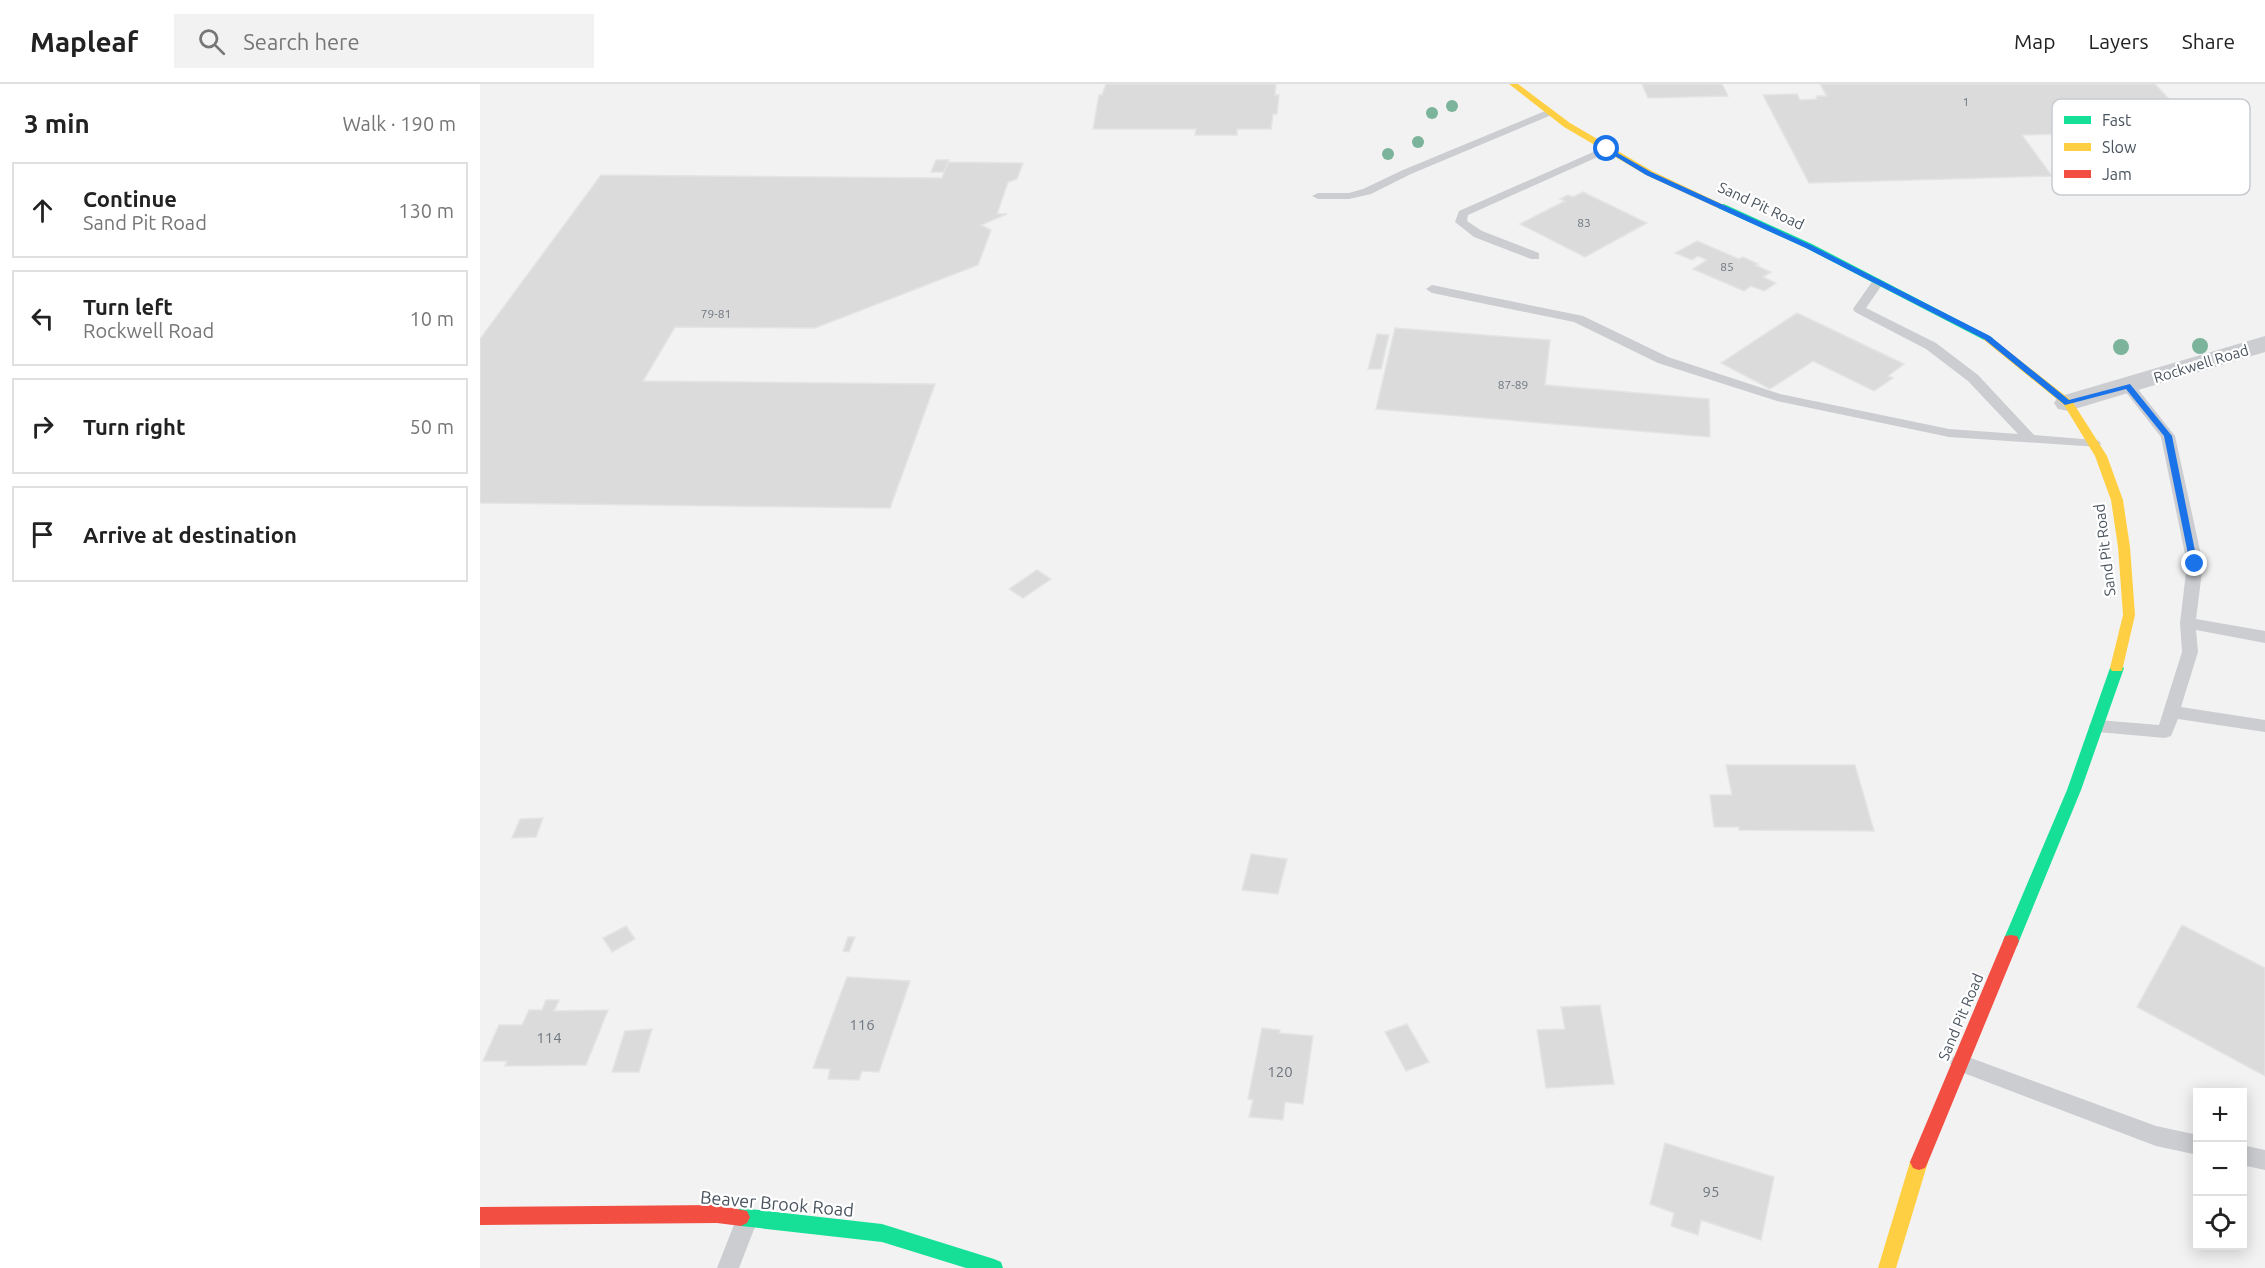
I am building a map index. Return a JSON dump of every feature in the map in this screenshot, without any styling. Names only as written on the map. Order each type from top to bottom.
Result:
[{"type":"street","name":"Sand Pit Road","points":[[1513,84],[1550,112],[1649,173],[1809,246],[1987,337],[2068,403],[2101,456],[2117,500],[2124,547],[2129,615],[2114,682],[1922,1154],[1887,1268]]},
{"type":"street","name":"Rockwell Road","points":[[2068,403],[2265,344]]},
{"type":"street","name":"Beaver Brook Road","points":[[480,1216],[717,1214],[748,1217],[882,1233],[994,1268]]},
{"type":"lane","points":[[1318,196],[1349,196],[1368,192],[1407,172],[1550,112]]},
{"type":"lane","points":[[1534,256],[1478,234],[1461,222],[1463,213],[1607,149]]},
{"type":"lane","points":[[1878,282],[1859,309],[1930,346],[1973,378],[2030,439]]},
{"type":"lane","points":[[1432,289],[1578,319],[1663,360],[1777,397],[1949,433],[2094,444]]},
{"type":"lane","points":[[2098,726],[2165,732],[2190,652],[2188,623],[2195,564],[2168,436],[2128,386]]},
{"type":"lane","points":[[2188,623],[2265,638]]},
{"type":"lane","points":[[2171,712],[2265,726]]},
{"type":"lane","points":[[1960,1063],[2156,1136],[2193,1144]]},
{"type":"lane","points":[[2247,1156],[2265,1160]]},
{"type":"lane","points":[[728,1268],[748,1217]]},
{"type":"building","points":[[1106,84],[1276,84],[1275,95],[1279,95],[1277,114],[1273,114],[1271,129],[1237,129],[1237,135],[1195,135],[1196,129],[1093,129],[1099,95],[1102,95]]},
{"type":"building","points":[[1642,84],[1722,84],[1728,96],[1648,98]]},
{"type":"building","points":[[1820,84],[2155,84],[2169,99],[2052,99],[2052,134],[2022,135],[2052,176],[1809,183],[1763,95],[1797,94],[1800,100],[1827,96]]},
{"type":"building","points":[[936,160],[949,160],[944,172],[931,172]]},
{"type":"building","points":[[948,162],[1023,163],[1017,179],[1008,182],[997,214],[1007,214],[981,225],[991,230],[978,265],[815,328],[675,327],[643,381],[935,384],[890,508],[480,503],[480,339],[601,175],[942,178]]},
{"type":"building","points":[[1583,192],[1647,223],[1585,257],[1520,224],[1565,201],[1560,199],[1568,195],[1573,197]]},
{"type":"building","points":[[1697,241],[1739,259],[1743,257],[1758,264],[1755,265],[1771,272],[1763,277],[1776,283],[1764,291],[1751,286],[1744,291],[1693,269],[1707,260],[1698,256],[1692,260],[1675,253]]},
{"type":"building","points":[[1797,313],[1904,364],[1888,376],[1893,378],[1874,391],[1813,361],[1770,389],[1721,363]]},
{"type":"building","points":[[1395,328],[1550,340],[1545,385],[1709,399],[1710,437],[1376,409]]},
{"type":"building","points":[[1377,334],[1389,335],[1381,369],[1368,369]]},
{"type":"building","points":[[1037,570],[1051,579],[1023,598],[1009,589]]},
{"type":"building","points":[[1726,765],[1855,765],[1874,831],[1739,830],[1739,827],[1714,827],[1710,795],[1732,795]]},
{"type":"building","points":[[543,818],[536,837],[512,838],[520,819]]},
{"type":"building","points":[[1251,854],[1287,859],[1278,894],[1242,890]]},
{"type":"building","points":[[2182,925],[2265,968],[2265,1076],[2137,1007]]},
{"type":"building","points":[[626,926],[635,939],[612,952],[603,938]]},
{"type":"building","points":[[848,937],[855,937],[849,952],[843,951]]},
{"type":"building","points":[[847,977],[910,981],[879,1072],[862,1071],[859,1080],[828,1079],[830,1069],[813,1068]]},
{"type":"building","points":[[546,1000],[559,1000],[554,1011],[608,1010],[586,1065],[505,1066],[507,1061],[483,1061],[499,1025],[522,1025],[529,1010],[542,1010]]},
{"type":"building","points":[[1600,1005],[1614,1084],[1546,1088],[1537,1030],[1565,1029],[1561,1007]]},
{"type":"building","points":[[1407,1024],[1429,1062],[1406,1071],[1385,1032]]},
{"type":"building","points":[[1262,1028],[1280,1030],[1279,1033],[1313,1036],[1303,1104],[1285,1102],[1283,1120],[1249,1117],[1253,1100],[1248,1099]]},
{"type":"building","points":[[652,1029],[639,1072],[612,1072],[625,1031]]},
{"type":"building","points":[[1665,1143],[1774,1177],[1761,1240],[1701,1220],[1698,1235],[1671,1226],[1674,1213],[1650,1204]]},
{"type":"traffic: fast","points":[[1721,206],[1809,246],[1988,338]]},
{"type":"traffic: fast","points":[[2011,941],[2074,790],[2117,668]]},
{"type":"traffic: fast","points":[[741,1217],[882,1233],[994,1268]]},
{"type":"traffic: slow","points":[[1513,84],[1567,125],[1649,173],[1721,206]]},
{"type":"traffic: slow","points":[[1988,338],[2068,403],[2101,456],[2117,500],[2124,547],[2129,615],[2117,668]]},
{"type":"traffic: slow","points":[[1887,1268],[1919,1162]]},
{"type":"traffic: jam","points":[[1919,1162],[2011,941]]},
{"type":"traffic: jam","points":[[480,1216],[717,1214],[741,1217]]},
{"type":"route","points":[[1607,149],[1649,173],[1809,246],[1987,337],[2068,403],[2128,386],[2168,436],[2195,564]]}]
